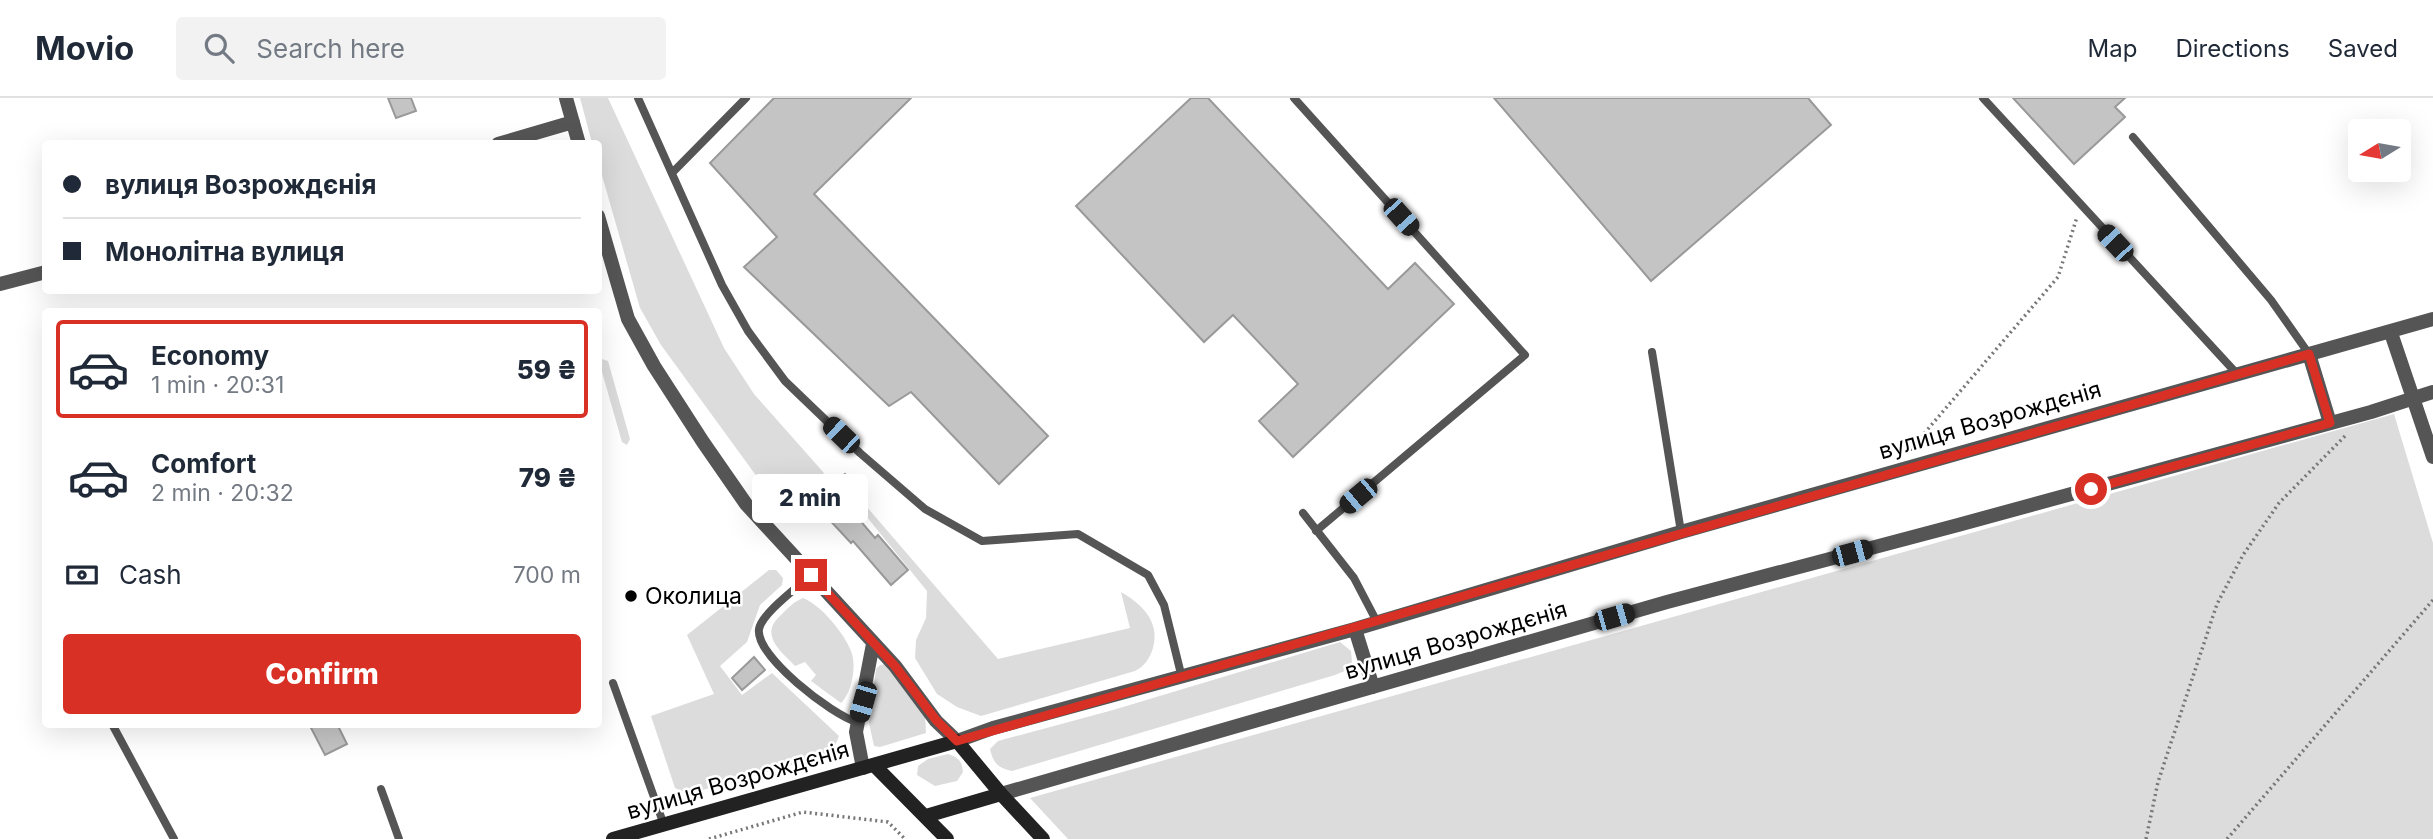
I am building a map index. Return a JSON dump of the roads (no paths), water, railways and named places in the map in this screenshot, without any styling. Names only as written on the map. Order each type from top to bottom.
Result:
[{"type":"main road","name":"вулиця Возрождєнія","points":[[613,839],[957,741]]},
{"type":"main road","points":[[957,741],[1043,839]]},
{"type":"main road","name":"вулиця Возрождєнія","points":[[869,767],[926,816],[1001,794]]},
{"type":"main road","points":[[926,816],[947,839]]},
{"type":"street","points":[[566,98],[578,140]]},
{"type":"street","points":[[512,140],[573,122]]},
{"type":"street","points":[[602,230],[628,319],[654,366],[746,504],[895,666],[936,720],[957,741]]},
{"type":"street","points":[[0,284],[42,273]]},
{"type":"street","name":"вулиця Возрождєнія","points":[[957,741],[2433,319]]},
{"type":"street","points":[[2391,333],[2433,457]]},
{"type":"street","points":[[2309,354],[2330,423]]},
{"type":"street","name":"вулиця Возрождєнія","points":[[1001,794],[1667,602],[2330,423],[2433,392]]},
{"type":"street","points":[[1355,629],[1373,687]]},
{"type":"street","points":[[869,767],[857,744],[857,722],[873,645]]},
{"type":"lane","points":[[638,98],[722,285],[748,331],[785,381],[860,453],[925,509],[982,541],[1078,534],[1147,575],[1164,605],[1182,678]]},
{"type":"lane","points":[[672,173],[746,98]]},
{"type":"lane","points":[[1294,98],[1525,355],[1317,531]]},
{"type":"lane","points":[[1983,98],[2238,375]]},
{"type":"lane","points":[[2133,137],[2271,300],[2309,354]]},
{"type":"lane","points":[[1652,352],[1681,532]]},
{"type":"lane","points":[[1303,513],[1354,578],[1377,622]]},
{"type":"lane","points":[[811,575],[764,618],[759,628],[760,641],[790,676],[821,703],[843,718],[857,722]]},
{"type":"lane","points":[[613,683],[664,825]]},
{"type":"lane","points":[[114,728],[174,839]]},
{"type":"lane","points":[[381,789],[399,839]]},
{"type":"place","name":"Околица","points":[[631,596]]}]
